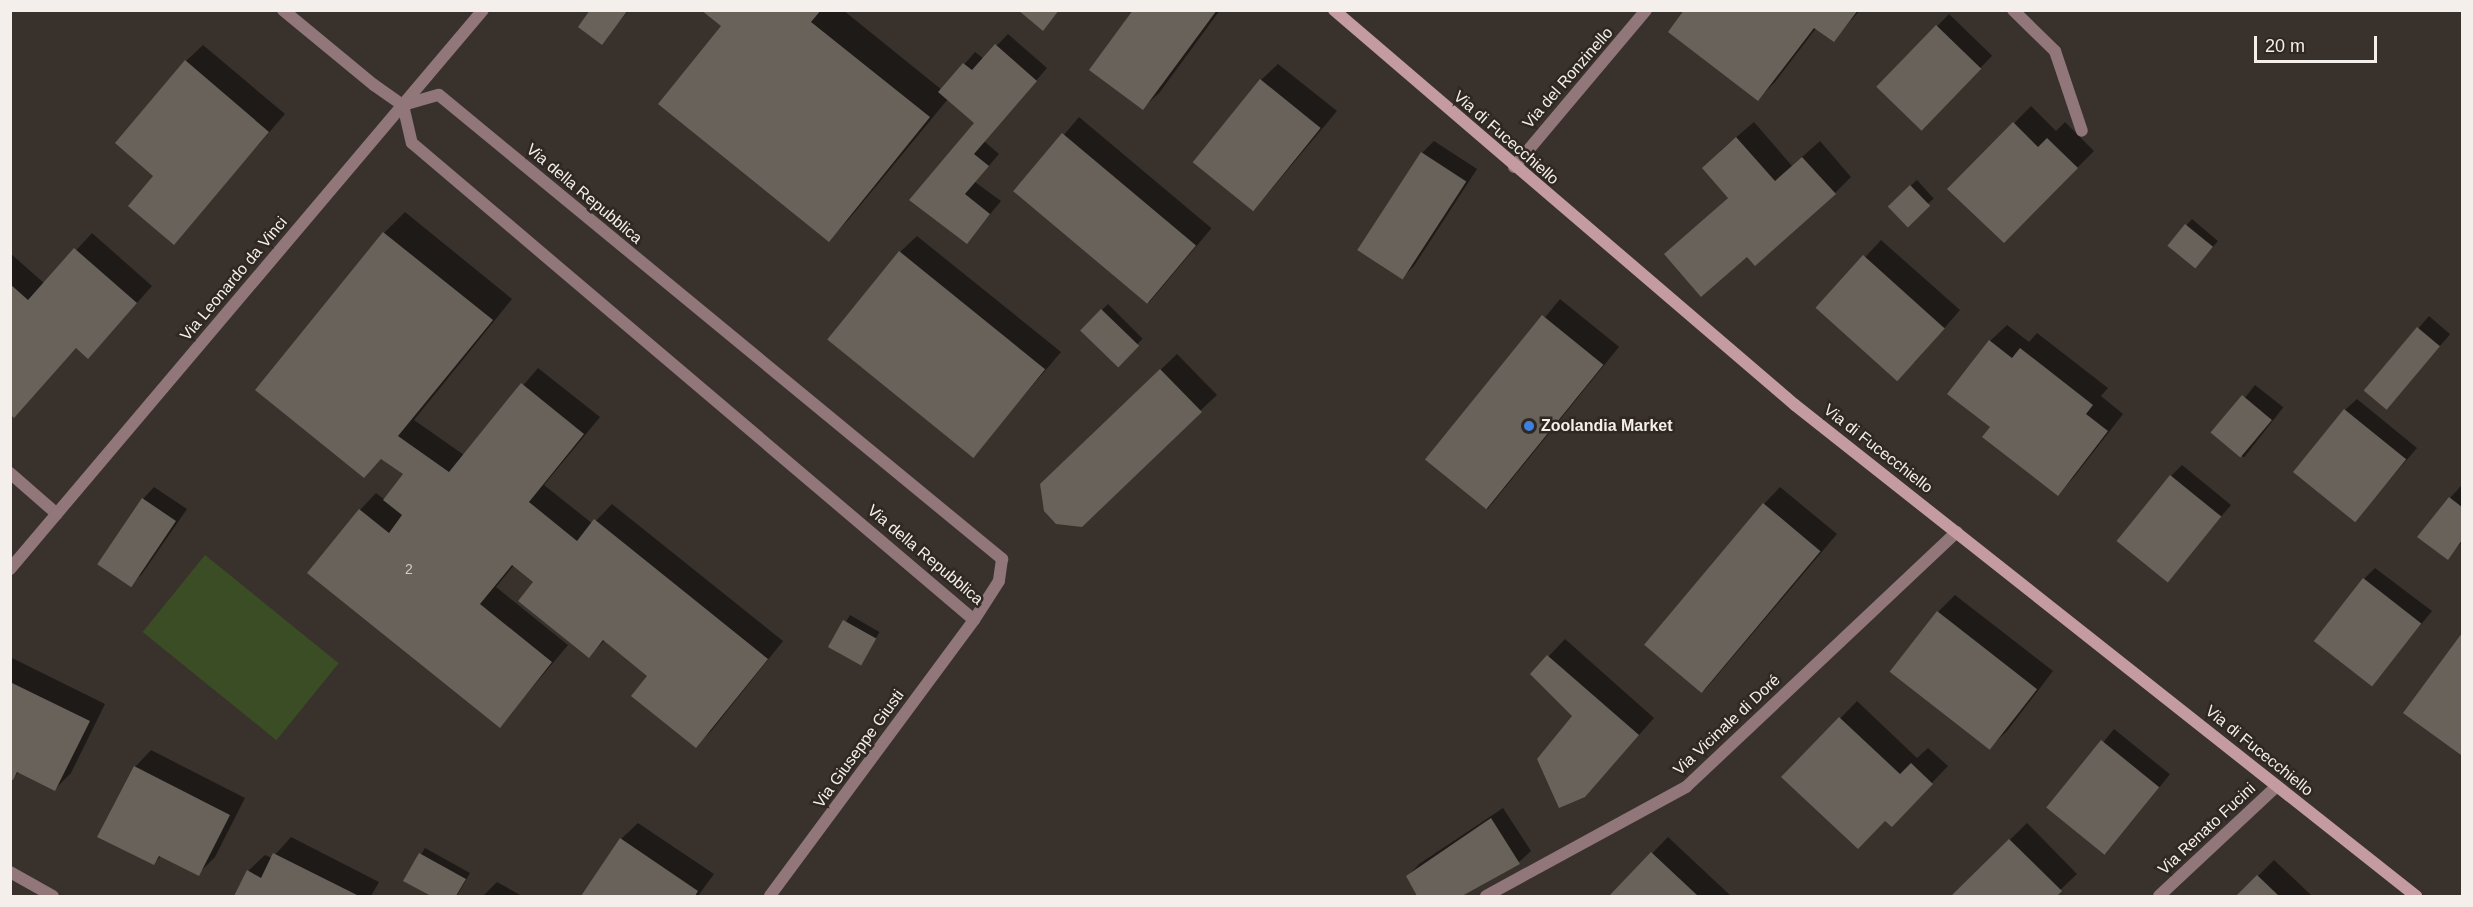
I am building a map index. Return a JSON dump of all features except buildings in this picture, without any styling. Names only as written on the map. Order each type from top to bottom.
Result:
[{"type":"main road","name":"Via di Fucecchiello","points":[[1334,10],[1514,167],[1795,405],[2416,897]]},
{"type":"street","points":[[283,10],[374,85],[403,105]]},
{"type":"street","name":"Via Leonardo da Vinci","points":[[10,569],[483,10]]},
{"type":"street","name":"Via del Ronzinello","points":[[1514,167],[1646,10]]},
{"type":"street","points":[[2013,10],[2055,51],[2082,131]]},
{"type":"street","name":"Via della Repubblica","points":[[439,96],[1002,559],[999,581],[975,620],[412,143],[403,105],[439,96]]},
{"type":"street","points":[[10,473],[57,514]]},
{"type":"street","name":"Via Vicinale di Doré","points":[[1486,897],[1686,787],[1957,532]]},
{"type":"street","name":"Via Giuseppe Giusti","points":[[770,897],[975,620]]},
{"type":"street","name":"Via Renato Fucini","points":[[2159,897],[2277,786]]},
{"type":"street","points":[[10,873],[53,897]]},
{"type":"green space","points":[[205,555],[339,663],[276,740],[143,632]]},
{"type":"place","name":"Zoolandia Market","points":[[1529,426]]}]
